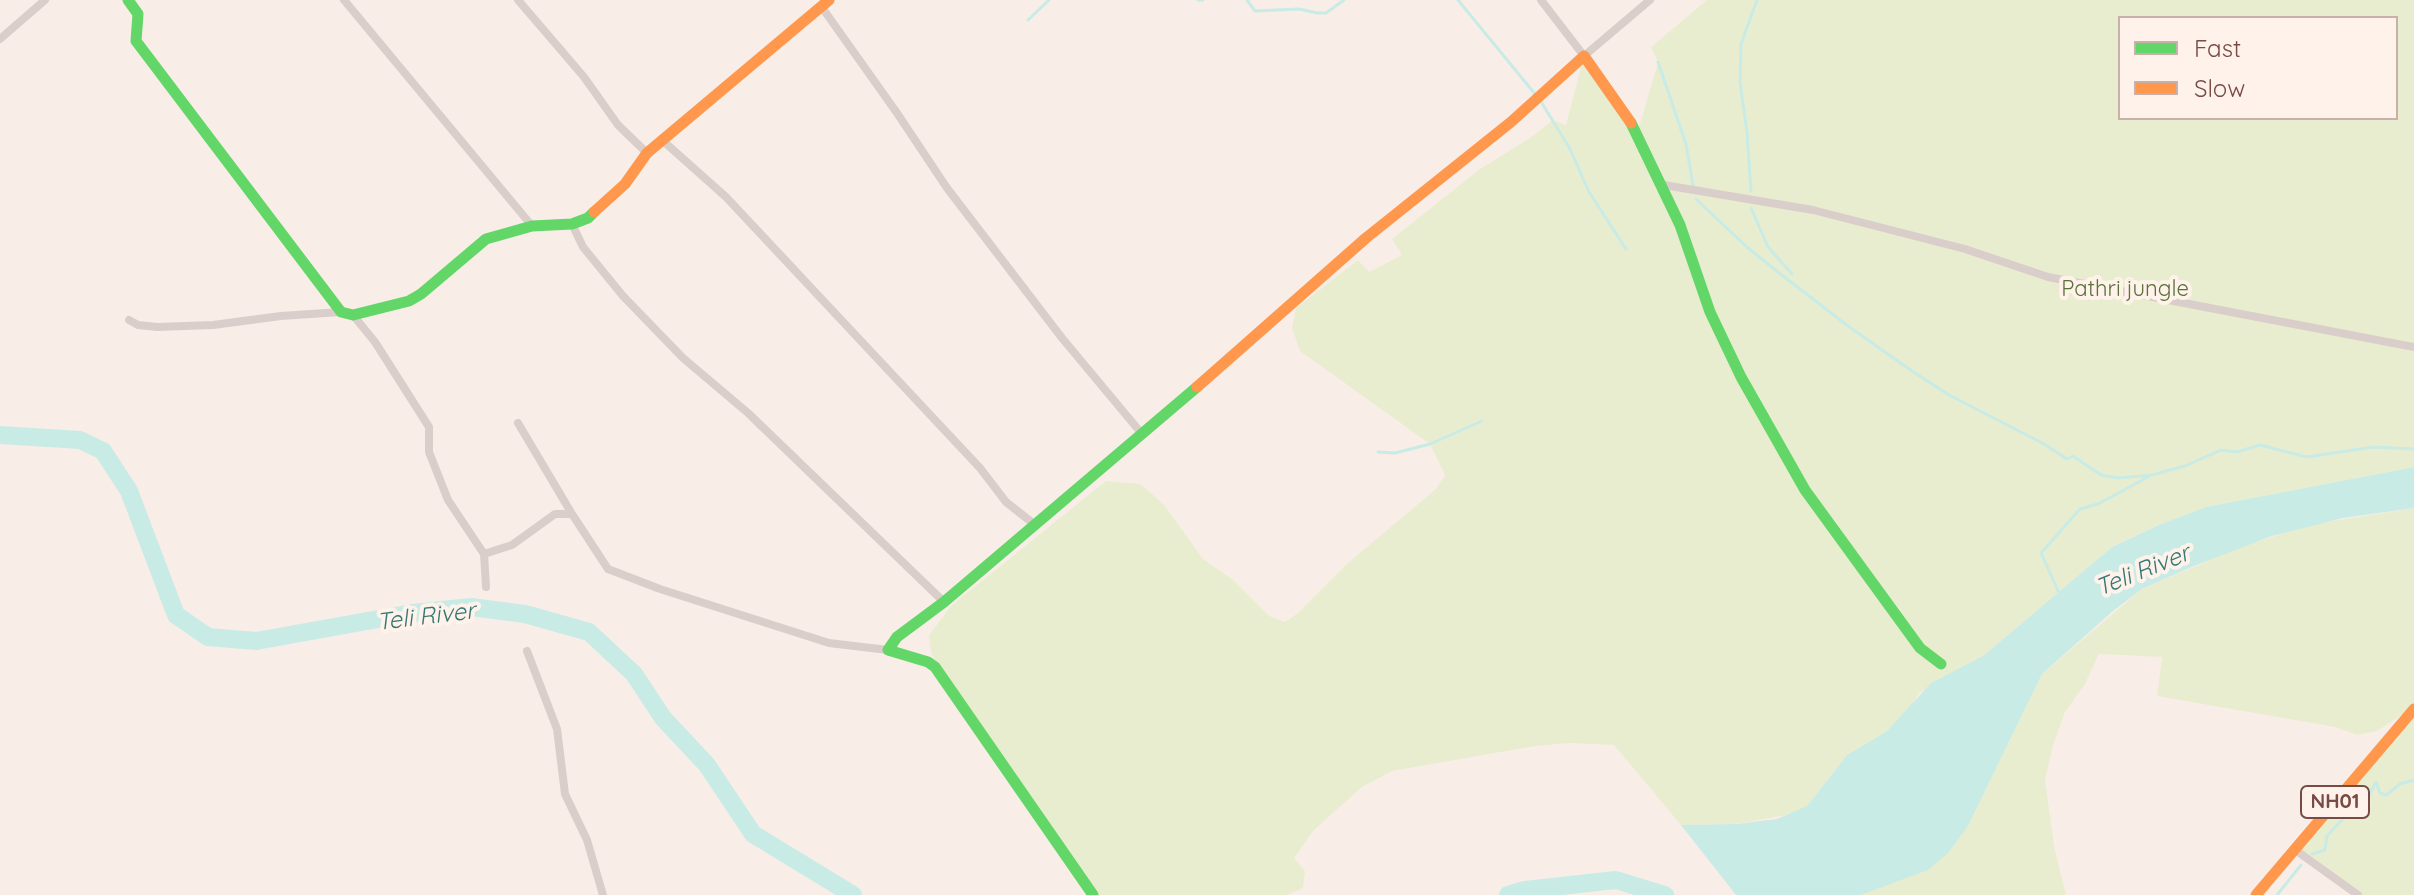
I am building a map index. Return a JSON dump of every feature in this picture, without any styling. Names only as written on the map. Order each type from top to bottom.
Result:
[{"type":"main road","points":[[128,0],[138,14],[136,41],[347,313],[409,301],[433,286],[486,239],[532,226],[572,224],[588,218],[625,184],[647,153],[825,3]]},
{"type":"main road","points":[[1093,895],[935,667],[888,650],[897,637],[944,602],[1224,364],[1366,238],[1511,122],[1584,56],[1638,132],[1664,185],[1710,312],[1776,441],[1805,490],[1913,639],[1941,664]]},
{"type":"main road","name":"NH01","points":[[2256,895],[2414,709]]},
{"type":"street","points":[[0,39],[45,0]]},
{"type":"street","points":[[344,0],[532,226]]},
{"type":"street","points":[[518,0],[584,77],[618,125],[647,153]]},
{"type":"street","points":[[1541,0],[1584,56],[1650,0]]},
{"type":"street","points":[[825,3],[947,188],[1062,338],[1142,434]]},
{"type":"street","points":[[662,140],[726,197],[980,468],[1006,502],[1034,524]]},
{"type":"street","points":[[1664,185],[1813,210],[1965,249],[2048,277],[2414,347]]},
{"type":"street","points":[[572,224],[583,247],[633,307],[683,358],[748,413],[944,602]]},
{"type":"street","points":[[129,320],[138,325],[157,327],[347,313],[375,342],[425,419],[429,427],[429,452],[448,500],[484,554],[486,587]]},
{"type":"street","points":[[518,423],[608,569],[660,589],[829,643],[888,650]]},
{"type":"street","points":[[484,554],[512,545],[555,514],[572,514]]},
{"type":"street","points":[[527,651],[557,729],[565,794],[587,840],[603,895]]},
{"type":"street","points":[[2294,849],[2358,895]]},
{"type":"green space","name":"Pathri jungle","points":[[1707,0],[2414,0],[2414,467],[2206,507],[2112,547],[1983,656],[1919,693],[1911,707],[1887,731],[1847,755],[1807,806],[1792,814],[1736,824],[1681,825],[1614,745],[1568,743],[1535,746],[1392,771],[1362,787],[1314,830],[1294,858],[1305,871],[1303,888],[1287,895],[1088,895],[951,699],[931,652],[929,635],[952,605],[1106,481],[1141,484],[1165,506],[1203,559],[1232,579],[1269,616],[1285,622],[1298,613],[1348,563],[1436,489],[1445,475],[1430,444],[1300,351],[1292,329],[1296,308],[1358,260],[1369,272],[1402,255],[1392,239],[1480,169],[1553,120],[1566,125],[1584,56],[1638,131],[1658,62],[1651,47]]},
{"type":"green space","points":[[2414,508],[2414,707],[2377,731],[2357,735],[2335,727],[2157,696],[2162,657],[2099,654],[2085,684],[2065,712],[2045,780],[2054,846],[2066,895],[1861,895],[1887,883],[1968,826],[2042,674],[2142,589],[2236,549],[2308,525]]},
{"type":"green space","points":[[2414,709],[2414,895],[2358,895],[2294,849]]},
{"type":"water","points":[[2414,467],[2414,508],[2343,518],[2272,536],[2142,589],[2113,611],[2042,674],[1968,826],[1948,853],[1928,870],[1861,895],[1736,895],[1681,825],[1736,824],[1777,819],[1807,806],[1847,755],[1887,731],[1931,683],[1983,656],[2112,547],[2206,507]]},
{"type":"waterway","points":[[1028,20],[1049,0]]},
{"type":"waterway","points":[[1198,0],[1203,0]]},
{"type":"waterway","points":[[1247,0],[1255,11],[1299,9],[1317,13],[1326,13],[1344,0]]},
{"type":"waterway","points":[[1458,0],[1535,94]]},
{"type":"waterway","points":[[1751,191],[1740,83],[1741,44],[1757,0]]},
{"type":"waterway","points":[[1658,62],[1686,144],[1693,185]]},
{"type":"waterway","points":[[1540,100],[1570,149],[1589,192],[1626,249]]},
{"type":"waterway","points":[[1696,199],[1783,276],[1912,371],[1949,395],[2067,459],[2073,456],[2101,475],[2118,478],[2152,475],[2185,466],[2221,450],[2237,452],[2260,445],[2307,457],[2373,447],[2414,449]]},
{"type":"waterway","points":[[1751,208],[1768,247],[1792,274]]},
{"type":"waterway","points":[[1378,452],[1395,453],[1430,444],[1482,421]]},
{"type":"waterway","name":"Teli River","points":[[0,435],[80,440],[103,451],[129,491],[176,615],[208,637],[256,641],[412,613],[471,607],[525,614],[589,632],[634,674],[663,718],[707,765],[753,834],[853,895]]},
{"type":"waterway","points":[[2060,595],[2041,553],[2080,509],[2098,504],[2148,477]]},
{"type":"waterway","points":[[2312,854],[2325,850],[2327,836],[2342,820],[2359,793],[2368,797],[2376,782],[2380,793],[2386,795],[2400,784],[2414,780]]},
{"type":"waterway","points":[[2277,895],[2301,865]]},
{"type":"waterway","name":"Teli River","points":[[1508,895],[1525,890],[1616,880],[1665,895]]},
{"type":"traffic: fast","points":[[128,0],[138,14],[136,41],[341,312],[353,315],[409,301],[486,239],[532,226],[572,224],[594,212]]},
{"type":"traffic: fast","points":[[1631,123],[1680,225],[1710,312],[1741,377],[1805,490],[1920,648],[1941,664]]},
{"type":"traffic: fast","points":[[1093,895],[935,667],[888,650],[897,637],[944,602],[1197,387]]},
{"type":"traffic: slow","points":[[594,212],[625,184],[647,153],[829,0]]},
{"type":"traffic: slow","points":[[1197,387],[1366,238],[1511,122],[1584,56],[1631,123]]},
{"type":"traffic: slow","points":[[2256,895],[2414,709]]}]
